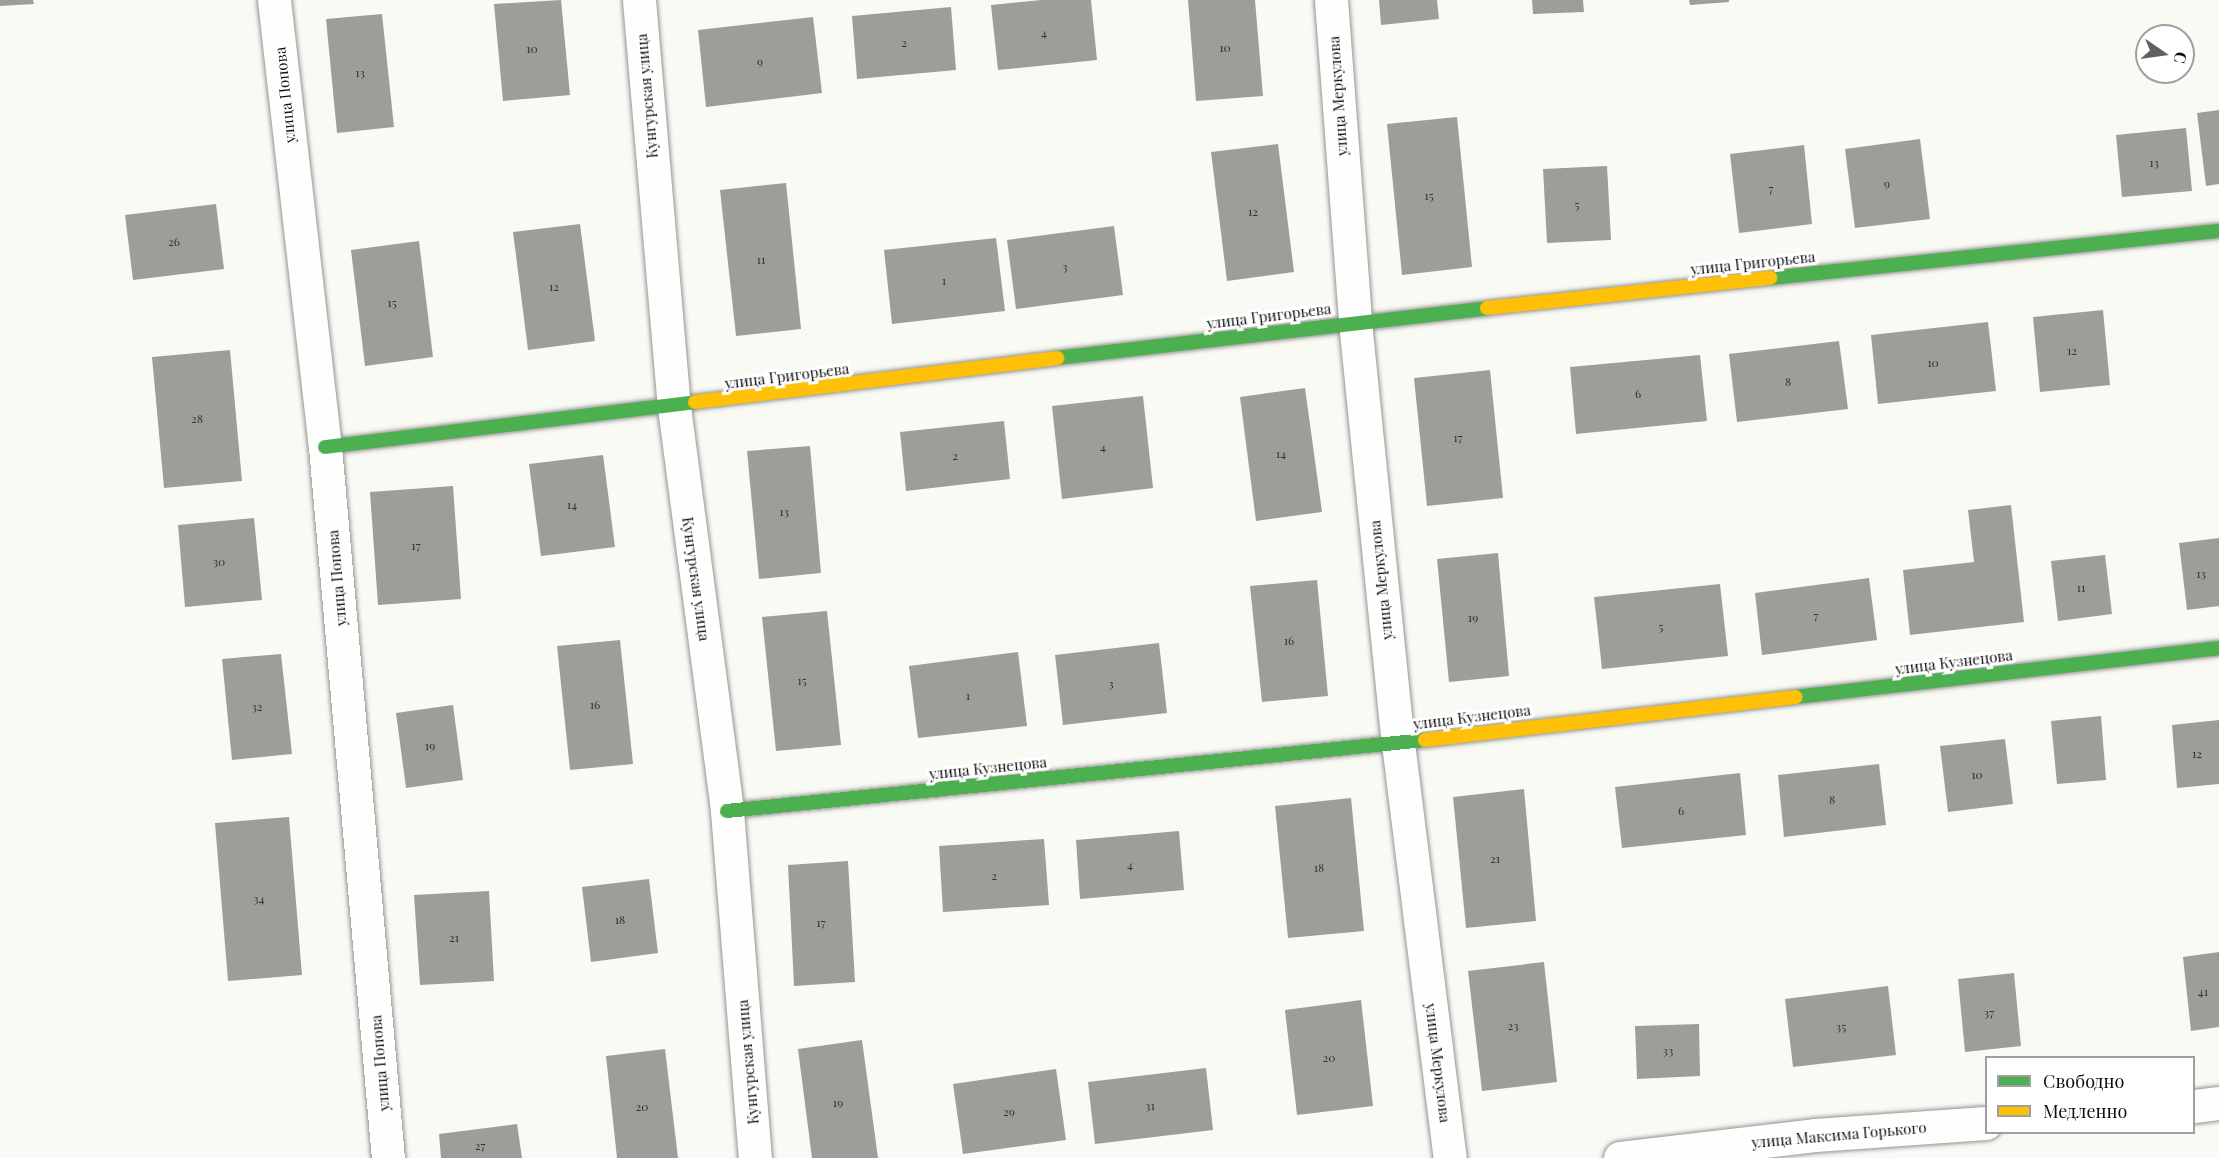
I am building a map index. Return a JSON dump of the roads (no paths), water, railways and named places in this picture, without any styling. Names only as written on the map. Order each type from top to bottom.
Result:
[{"type":"street","name":"улица Попова","points":[[274,0],[325,447],[388,1158]]},
{"type":"street","name":"Кунгурская улица","points":[[639,0],[674,407],[727,811],[755,1158]]},
{"type":"street","name":"улица Меркулова","points":[[1331,0],[1355,322],[1398,742],[1450,1158]]},
{"type":"street","name":"улица Григорьева","points":[[325,447],[674,407],[1355,322],[2219,231]]},
{"type":"street","name":"улица Кузнецова","points":[[727,811],[1398,742],[2219,648]]},
{"type":"street","points":[[2195,1106],[2219,1103]]},
{"type":"street","name":"улица Максима Горького","points":[[1620,1158],[1815,1135],[1985,1123]]}]
